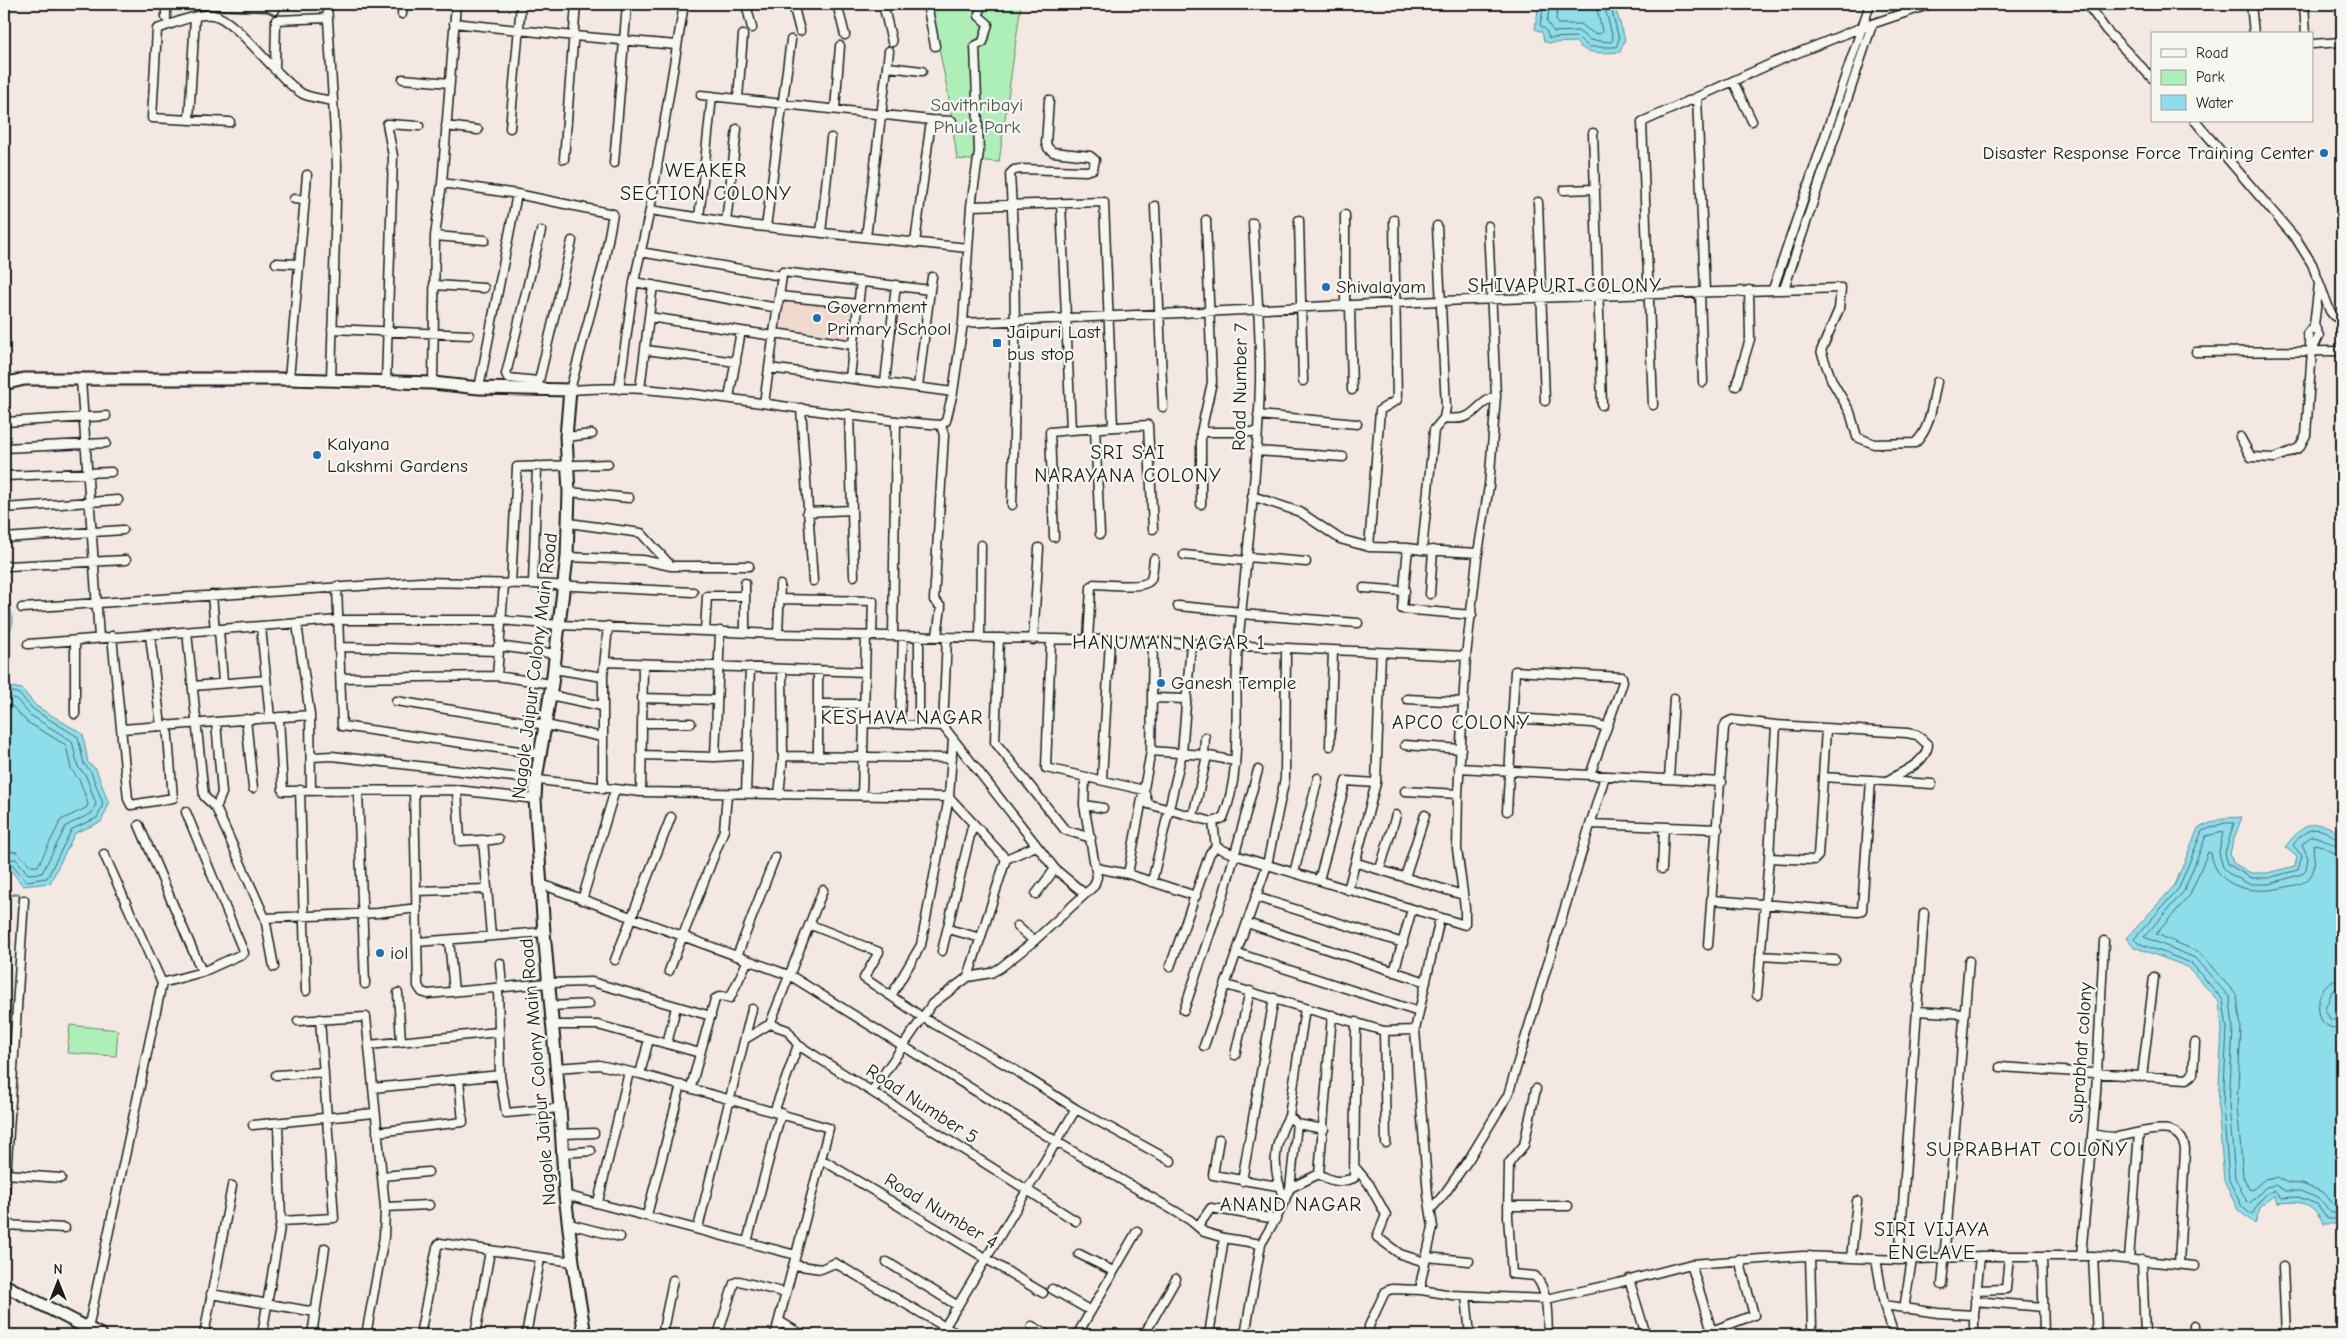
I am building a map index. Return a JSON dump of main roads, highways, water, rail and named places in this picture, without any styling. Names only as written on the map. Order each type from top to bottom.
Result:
[{"type":"water","points":[[1539,4],[1614,4],[1625,39],[1620,52],[1596,53],[1585,50],[1576,42],[1548,43],[1544,41],[1542,32],[1535,29]]},
{"type":"water","points":[[4,589],[7,591],[13,622],[9,636],[4,636]]},
{"type":"water","points":[[4,663],[11,687],[22,689],[36,706],[83,734],[88,763],[96,769],[109,804],[101,822],[75,833],[50,883],[23,886],[10,869],[4,878]]},
{"type":"water","points":[[2242,817],[2230,854],[2233,863],[2251,873],[2267,873],[2295,866],[2297,857],[2285,847],[2304,828],[2315,824],[2321,825],[2329,827],[2342,836],[2342,993],[2336,1010],[2342,1010],[2342,1224],[2324,1224],[2315,1211],[2305,1204],[2293,1202],[2277,1203],[2274,1195],[2260,1208],[2255,1224],[2238,1210],[2224,1181],[2218,1106],[2222,1028],[2219,1002],[2188,967],[2134,947],[2127,938],[2175,885],[2198,828],[2223,818]]},
{"type":"waterway","points":[[4,896],[19,894],[20,901]]},
{"type":"waterway","points":[[4,1142],[13,1014]]},
{"type":"place","name":"Disaster Response Force Training Center","points":[[2324,153]]},
{"type":"place","name":"Shivalayam","points":[[1326,287]]},
{"type":"place","name":"Government Primary School","points":[[817,318]]},
{"type":"place","name":"Jaipuri Last bus stop","points":[[997,343]]},
{"type":"place","name":"Kalyana Lakshmi Gardens","points":[[317,455]]},
{"type":"place","name":"Ganesh Temple","points":[[1161,683]]},
{"type":"place","name":"iol","points":[[380,953]]},
{"type":"district","name":"WEAKER SECTION COLONY","points":[[706,182]]},
{"type":"district","name":"SHIVAPURI COLONY","points":[[1565,285]]},
{"type":"district","name":"SRI SAI NARAYANA COLONY","points":[[1128,464]]},
{"type":"district","name":"HANUMAN NAGAR 1","points":[[1169,642]]},
{"type":"district","name":"KESHAVA NAGAR","points":[[902,717]]},
{"type":"district","name":"APCO COLONY","points":[[1461,722]]},
{"type":"district","name":"SUPRABHAT COLONY","points":[[2027,1149]]},
{"type":"district","name":"ANAND NAGAR","points":[[1291,1204]]},
{"type":"district","name":"SIRI VIJAYA ENCLAVE","points":[[1932,1240]]},
{"type":"park label","name":"Savithribayi Phule Park","points":[[977,116]]}]
